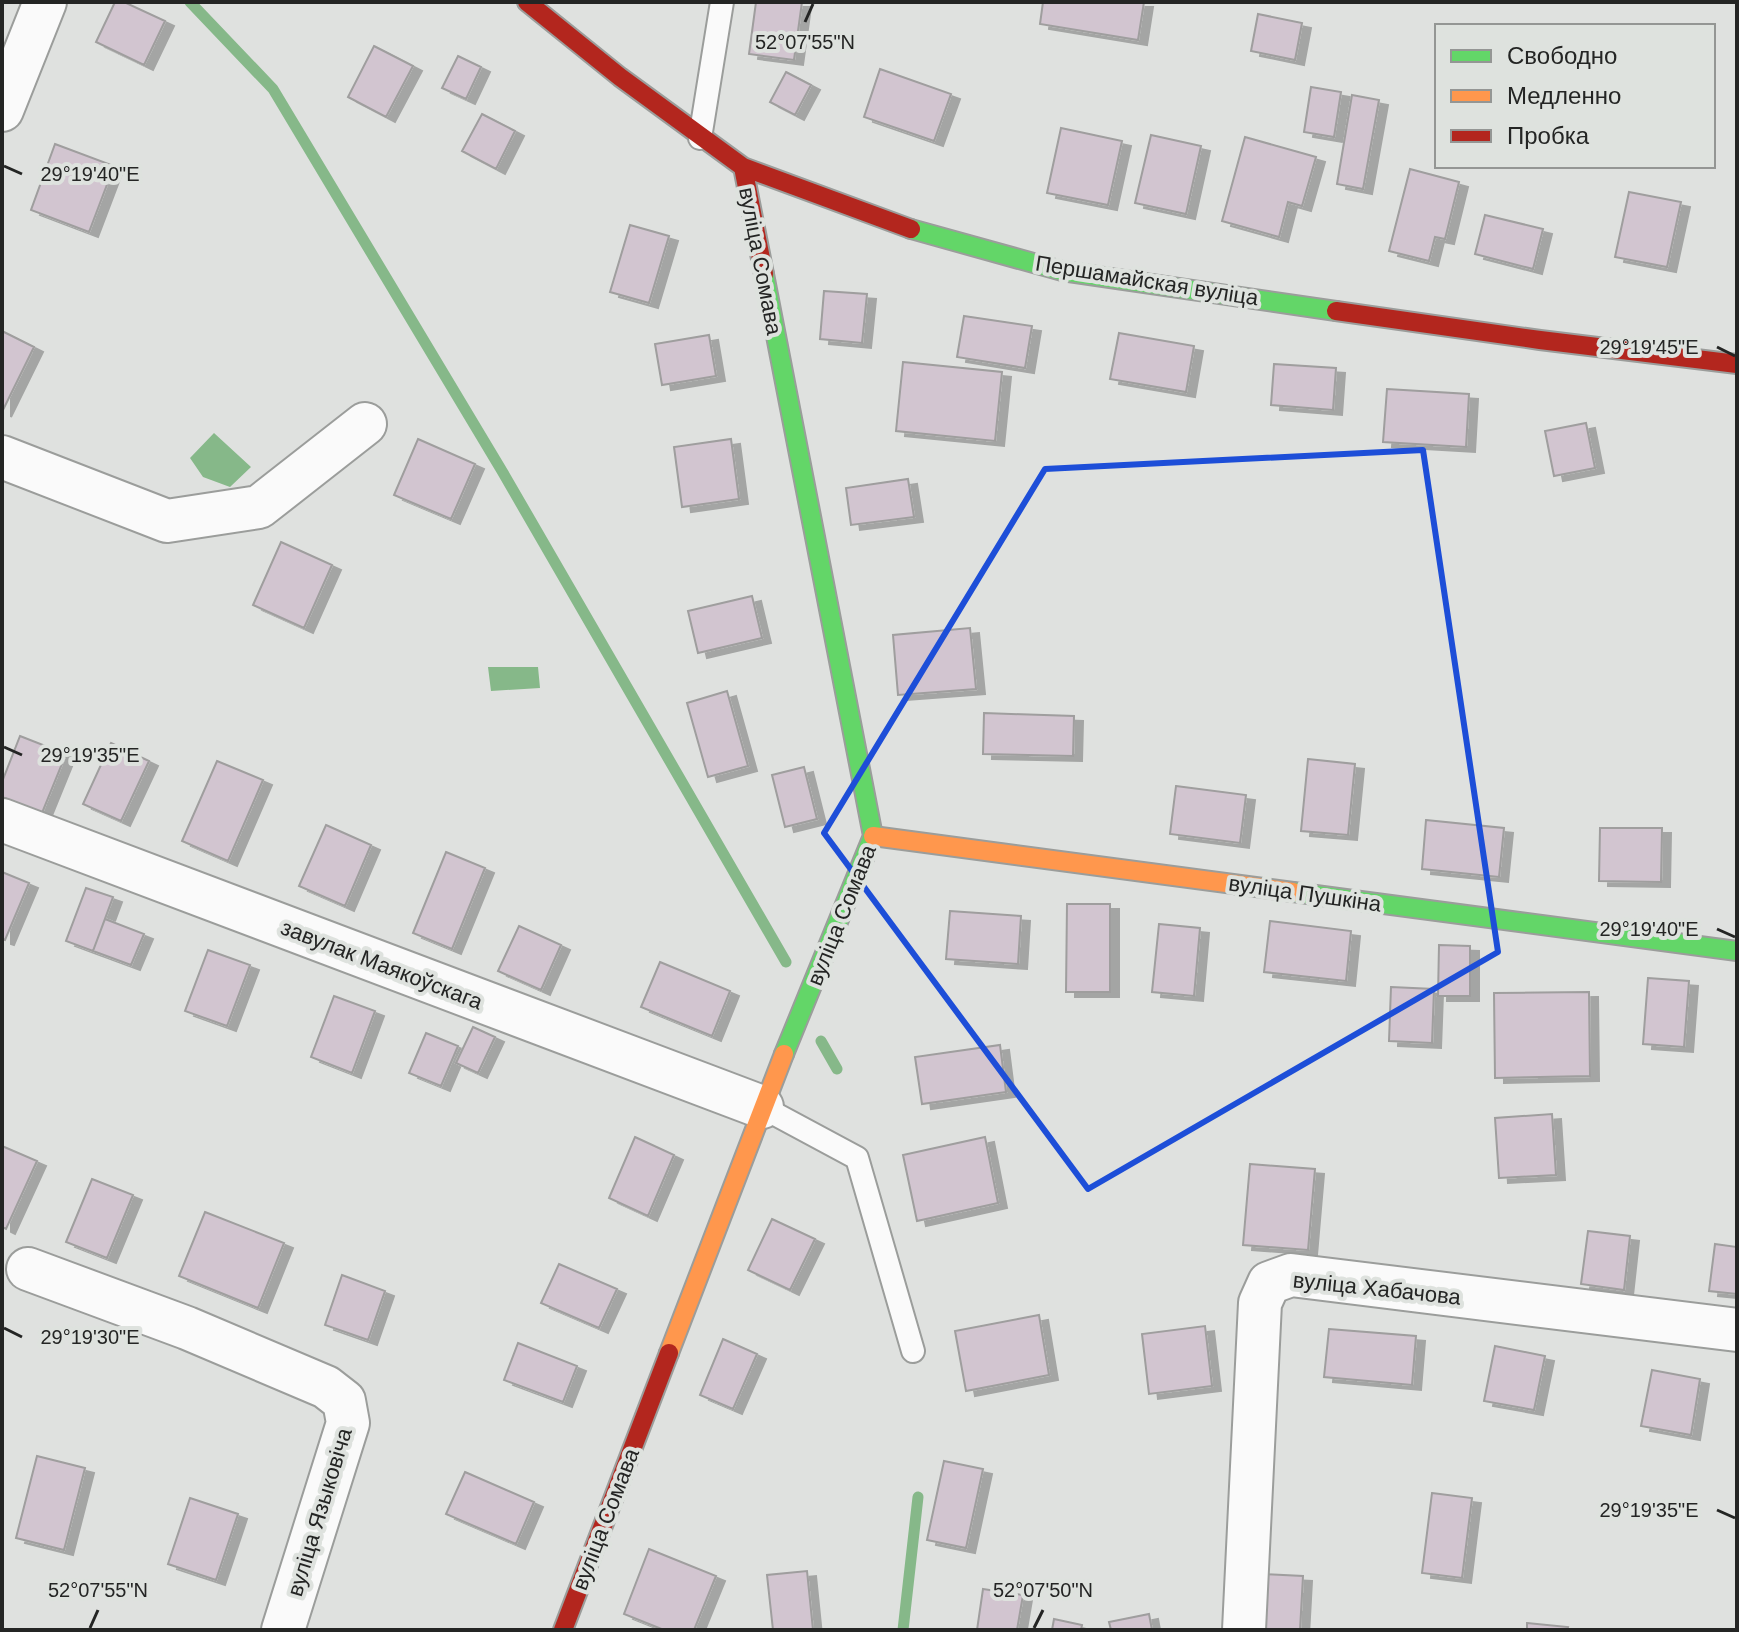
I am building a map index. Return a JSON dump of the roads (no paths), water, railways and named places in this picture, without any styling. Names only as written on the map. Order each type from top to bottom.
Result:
[{"type":"street","points":[[2,110],[45,2]]},
{"type":"street","name":"Першамайская вуліца","points":[[527,2],[700,138],[743,167],[892,224],[1062,271],[1540,340],[1737,364]]},
{"type":"street","name":"вуліца Сомава","points":[[563,1630],[762,1107],[873,836],[743,167]]},
{"type":"street","points":[[2,457],[167,521],[259,507],[365,424]]},
{"type":"street","name":"завулак Маякоўскага","points":[[2,820],[762,1107]]},
{"type":"street","name":"вуліца Пушкіна","points":[[873,836],[1737,951]]},
{"type":"street","name":"вуліца Языковіча","points":[[28,1269],[201,1334],[326,1387],[344,1401],[348,1423],[283,1630]]},
{"type":"street","name":"вуліца Хабачова","points":[[1244,1630],[1260,1303],[1269,1283],[1291,1275],[1737,1330]]},
{"type":"lane","points":[[700,138],[722,2]]},
{"type":"lane","points":[[762,1107],[857,1158],[913,1351]]},
{"type":"waterway","points":[[190,2],[273,89],[502,471],[786,962]]},
{"type":"waterway","points":[[821,1041],[837,1069]]},
{"type":"waterway","points":[[903,1630],[918,1497]]}]
